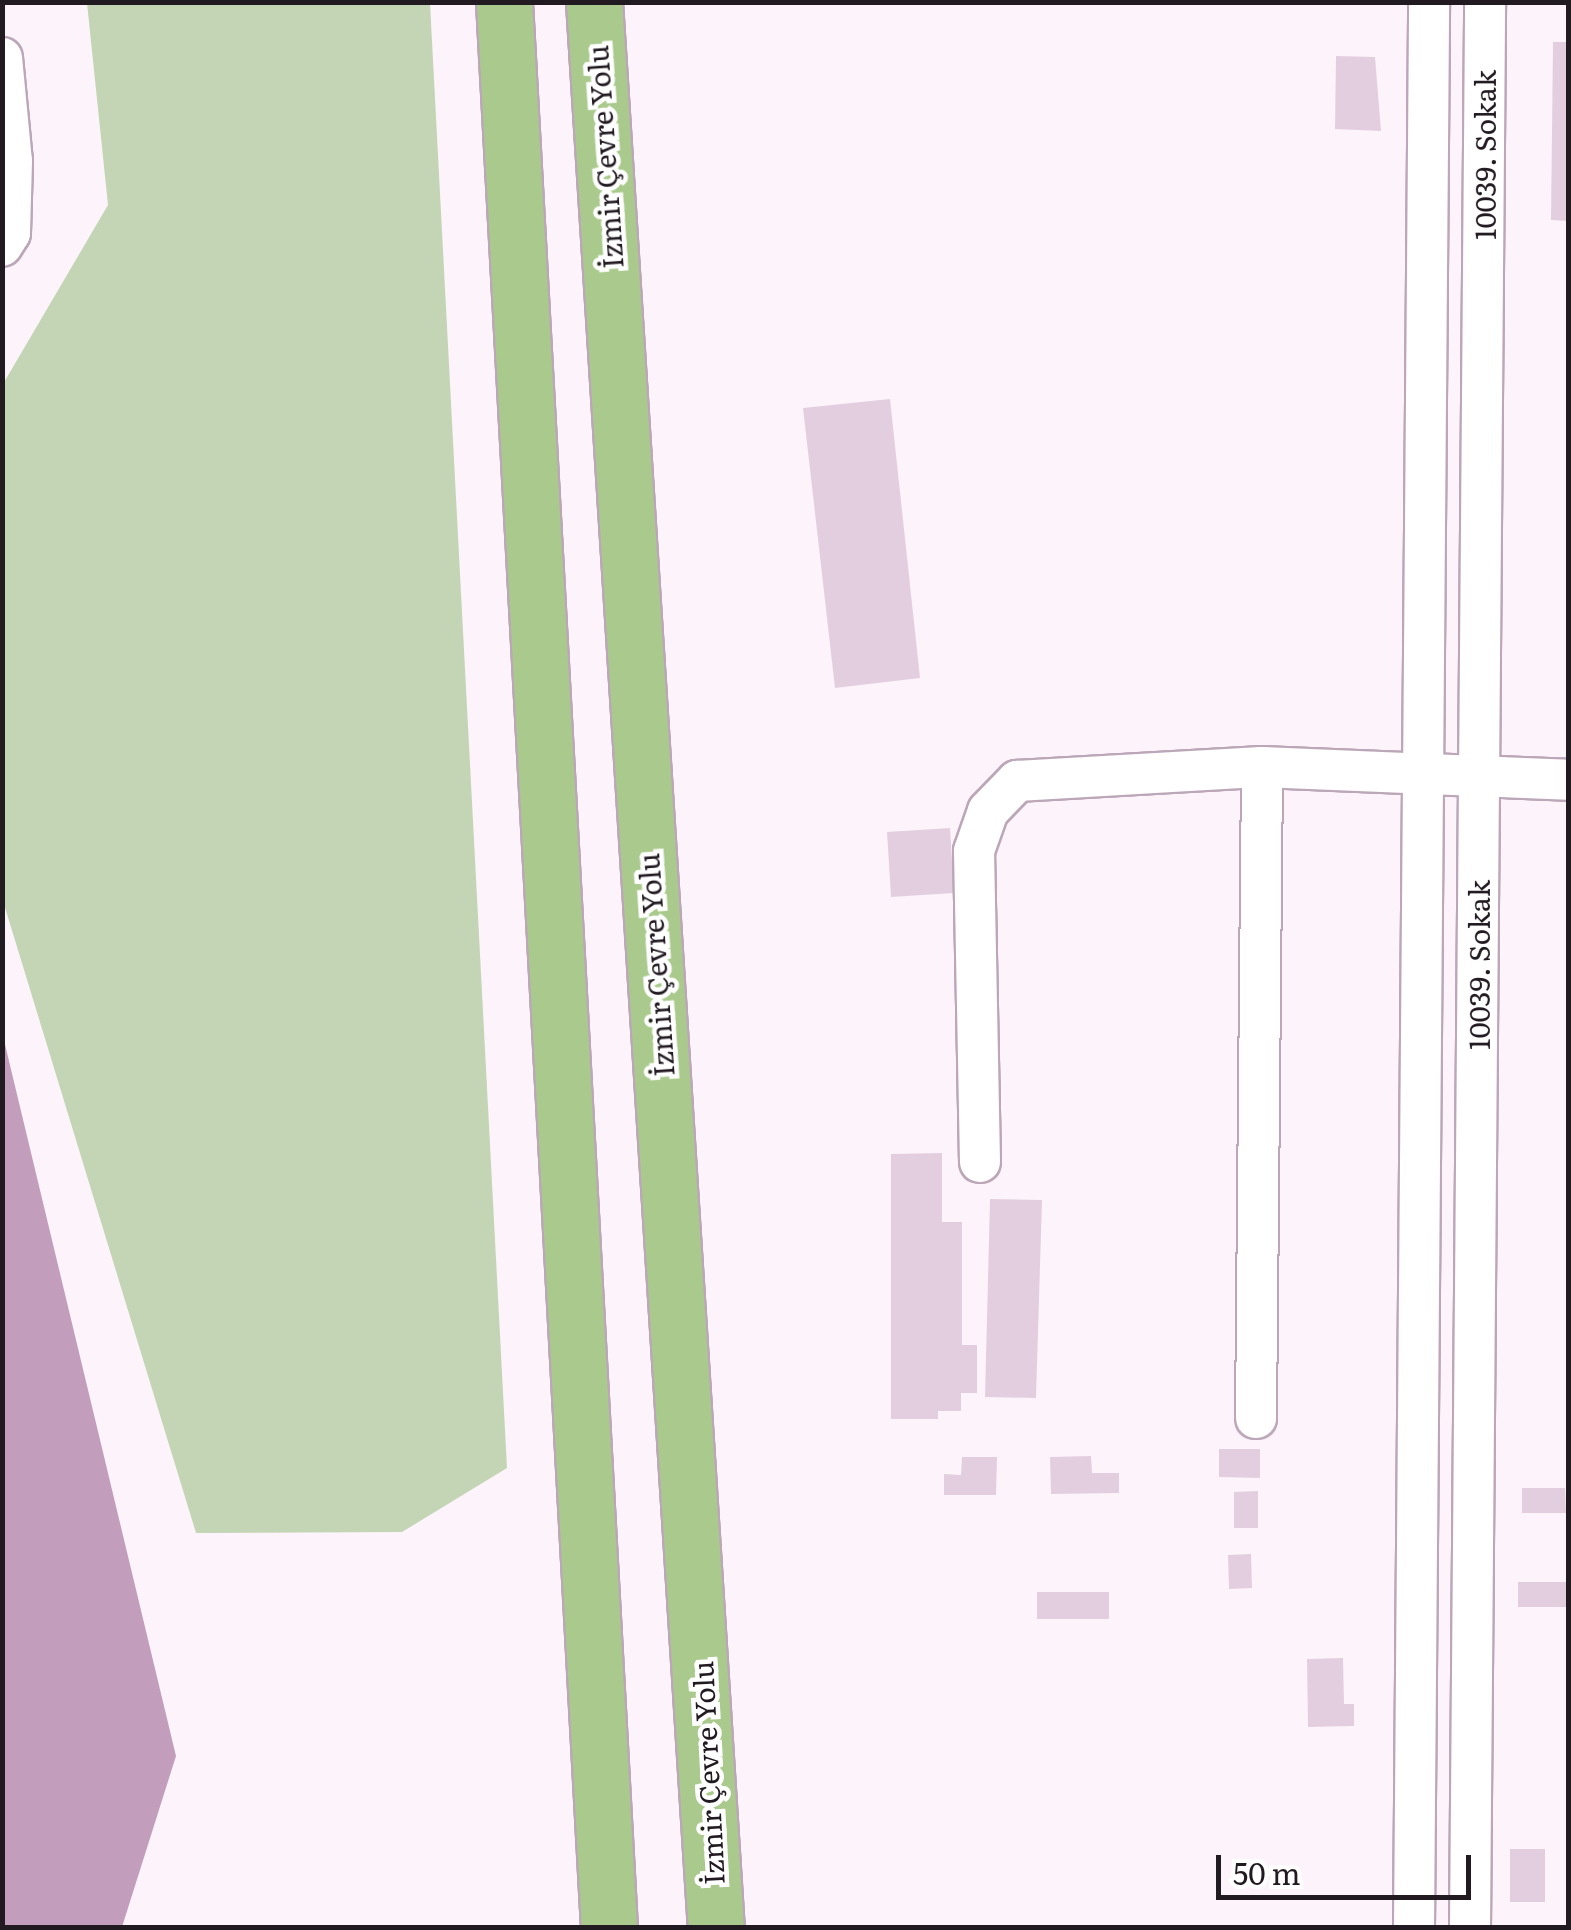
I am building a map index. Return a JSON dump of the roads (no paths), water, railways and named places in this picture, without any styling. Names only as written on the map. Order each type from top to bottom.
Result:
[{"type":"highway","points":[[504,2],[606,1920]]},
{"type":"highway","name":"İzmir Çevre Yolu","points":[[594,2],[716,1928]]},
{"type":"highway","points":[[706,1757],[731,1928]]},
{"type":"street","name":"10039. Sokak","points":[[1414,1928],[1429,2]]},
{"type":"street","name":"10039. Sokak","points":[[1470,1928],[1486,2]]},
{"type":"street","points":[[2,58],[12,162],[10,233],[2,246]]},
{"type":"street","points":[[1256,1418],[1262,768]]},
{"type":"street","points":[[980,1162],[974,851],[988,811],[1017,781],[1262,768],[1568,780]]}]
